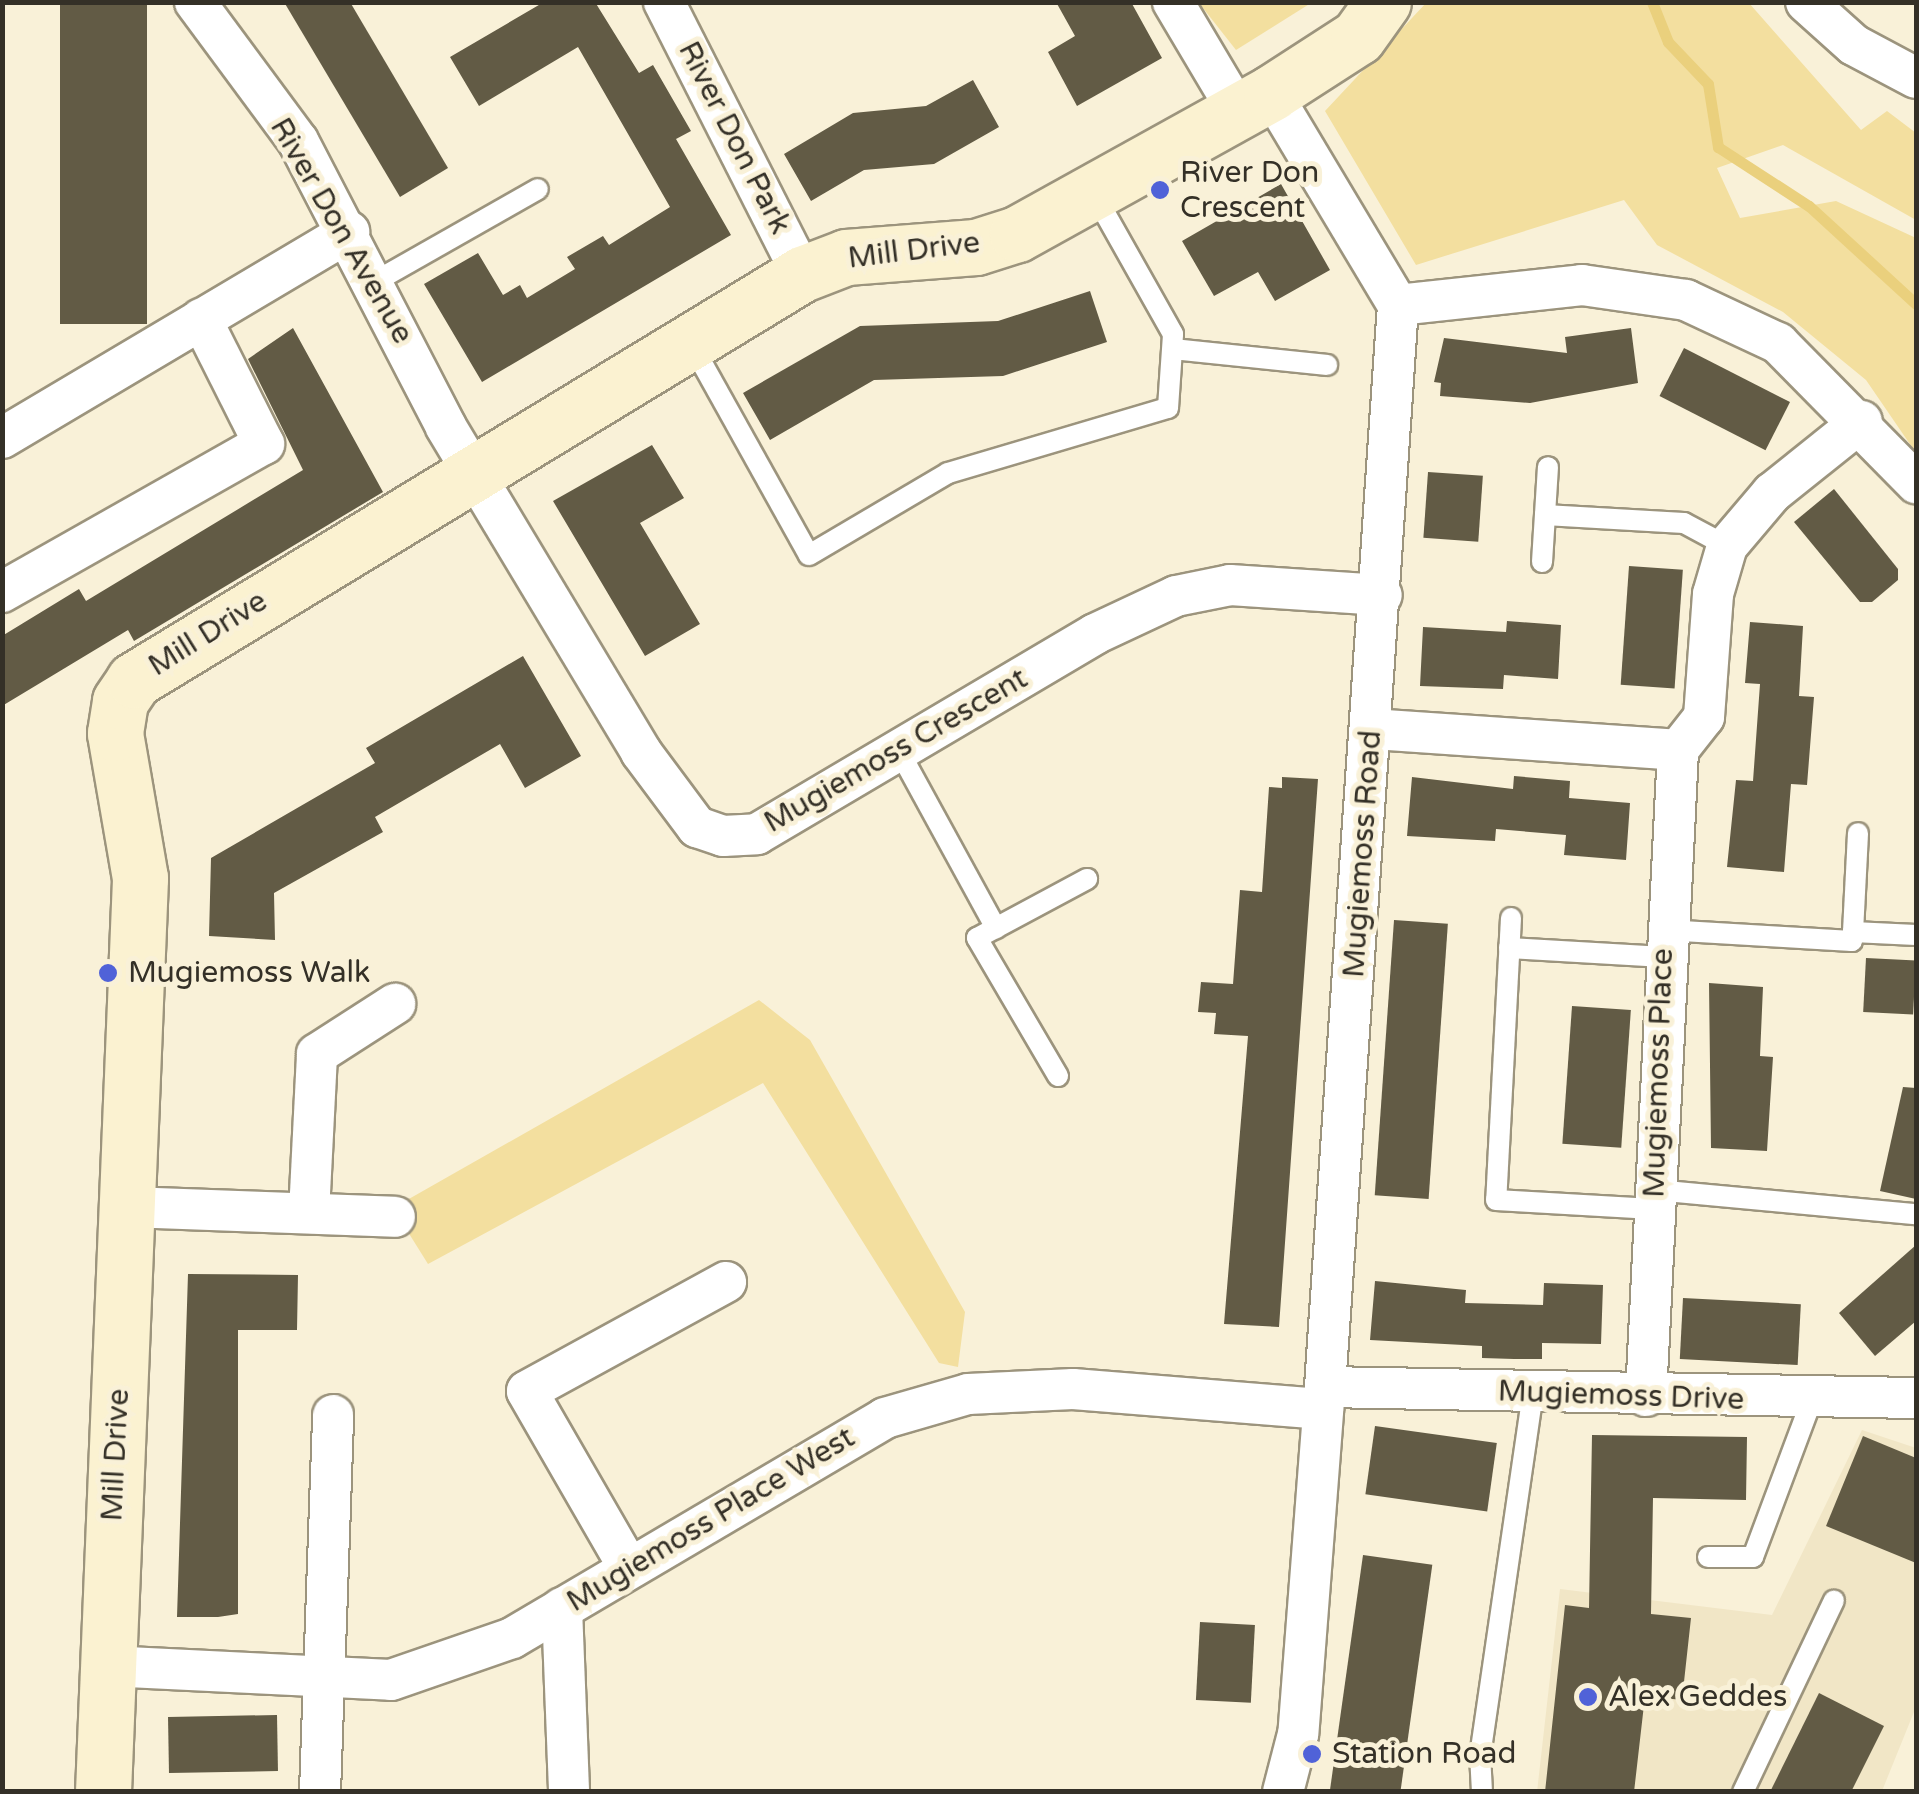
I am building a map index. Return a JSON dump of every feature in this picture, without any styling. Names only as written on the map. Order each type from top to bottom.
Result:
[{"type":"street","name":"River Don Avenue","points":[[196,2],[298,141],[376,281],[446,427],[475,467]]},
{"type":"street","name":"River Don Park","points":[[664,2],[802,274]]},
{"type":"street","points":[[1174,2],[1254,101],[1398,305],[1582,285],[1686,300],[1778,343],[1862,421],[1916,483]]},
{"type":"street","points":[[1254,101],[1358,37],[1382,2]]},
{"type":"street","points":[[1806,2],[1854,45],[1916,78]]},
{"type":"street","name":"Mill Drive","points":[[103,1792],[140,878],[116,733],[120,701],[154,665],[475,467],[691,343],[802,274],[846,257],[976,247],[1093,192],[1254,101]]},
{"type":"street","points":[[2,438],[348,232]]},
{"type":"street","name":"Mugiemoss Road","points":[[1282,1792],[1298,1734],[1382,595],[1398,305]]},
{"type":"street","points":[[2,592],[264,444],[202,319]]},
{"type":"street","name":"Mugiemoss Place","points":[[1646,1396],[1664,944],[1678,750],[1704,717],[1713,594],[1727,546],[1772,493],[1862,421]]},
{"type":"street","name":"Mugiemoss Crescent","points":[[475,467],[641,752],[696,827],[723,836],[757,834],[1095,634],[1176,596],[1230,585],[1382,595]]},
{"type":"street","points":[[1372,728],[1678,750]]},
{"type":"street","points":[[309,1213],[317,1054],[395,1004]]},
{"type":"street","points":[[128,1207],[395,1216]]},
{"type":"street","points":[[629,1568],[527,1391],[726,1282]]},
{"type":"street","name":"Mugiemoss Place West","points":[[108,1666],[392,1680],[512,1638],[885,1418],[968,1394],[1073,1389],[1324,1398]]},
{"type":"street","name":"Mugiemoss Drive","points":[[1324,1398],[1532,1393],[1811,1402],[1916,1398]]},
{"type":"street","points":[[320,1792],[333,1415]]},
{"type":"street","points":[[562,1608],[568,1792]]},
{"type":"lane","points":[[376,281],[538,189]]},
{"type":"lane","points":[[691,343],[809,555],[948,473],[1168,408],[1174,334],[1093,192]]},
{"type":"lane","points":[[1173,349],[1327,365]]},
{"type":"lane","points":[[1542,562],[1548,467]]},
{"type":"lane","points":[[1545,516],[1684,522],[1727,546]]},
{"type":"lane","points":[[900,751],[996,928]]},
{"type":"lane","points":[[1509,948],[1852,941],[1858,834]]},
{"type":"lane","points":[[1058,1076],[977,938],[1087,879]]},
{"type":"lane","points":[[1512,918],[1496,1200],[1654,1200],[1916,1214]]},
{"type":"lane","points":[[1853,932],[1916,935]]},
{"type":"lane","points":[[1482,1792],[1480,1756],[1532,1393]]},
{"type":"lane","points":[[1708,1556],[1754,1557],[1811,1402]]},
{"type":"lane","points":[[1743,1792],[1834,1600]]},
{"type":"shaded area","points":[[1199,3],[1311,3],[1236,50]]},
{"type":"shaded area","points":[[1426,3],[1749,3],[1861,130],[1887,111],[1916,133],[1916,220],[1783,145],[1717,168],[1740,218],[1836,201],[1916,238],[1916,453],[1866,380],[1783,312],[1657,245],[1624,200],[1416,265],[1325,111]]},
{"type":"shaded area","points":[[759,1000],[810,1040],[965,1312],[958,1367],[939,1363],[763,1083],[428,1264],[393,1208]]},
{"type":"shaded area","points":[[1862,1430],[1916,1448],[1916,1707],[1882,1791],[1537,1792],[1560,1589],[1772,1615]]},
{"type":"building","points":[[60,2],[147,2],[147,324],[60,324]]},
{"type":"building","points":[[284,2],[350,2],[448,168],[400,197]]},
{"type":"building","points":[[544,2],[595,2],[639,73],[653,65],[691,131],[676,139],[731,235],[482,382],[424,284],[478,253],[503,295],[520,285],[527,298],[575,269],[567,257],[603,236],[609,245],[670,207],[578,47],[479,106],[450,57]]},
{"type":"building","points":[[1056,2],[1131,2],[1162,58],[1077,106],[1048,52],[1075,36]]},
{"type":"building","points":[[973,80],[999,127],[934,164],[864,170],[811,201],[784,154],[853,113],[926,106]]},
{"type":"building","points":[[1281,184],[1330,270],[1275,301],[1258,272],[1214,296],[1182,241]]},
{"type":"building","points":[[1090,291],[1107,342],[1003,376],[874,380],[770,440],[743,393],[860,326],[998,321]]},
{"type":"building","points":[[293,328],[383,492],[134,641],[128,630],[2,706],[2,636],[79,589],[86,601],[303,470],[248,359]]},
{"type":"building","points":[[1631,328],[1638,383],[1530,403],[1440,396],[1441,383],[1434,382],[1444,338],[1567,353],[1565,337]]},
{"type":"building","points":[[1684,348],[1790,402],[1766,450],[1659,396]]},
{"type":"building","points":[[652,445],[684,498],[640,523],[700,624],[645,656],[553,501]]},
{"type":"building","points":[[1428,472],[1483,476],[1478,542],[1423,538]]},
{"type":"building","points":[[1834,489],[1898,569],[1898,580],[1872,602],[1860,602],[1794,522]]},
{"type":"building","points":[[1629,566],[1683,570],[1675,688],[1621,685]]},
{"type":"building","points":[[1507,621],[1561,625],[1558,679],[1504,675],[1503,689],[1420,686],[1423,627],[1506,632]]},
{"type":"building","points":[[1750,622],[1803,626],[1799,696],[1814,697],[1807,785],[1791,784],[1784,872],[1727,867],[1736,780],[1753,781],[1760,684],[1745,683]]},
{"type":"building","points":[[523,656],[581,756],[525,788],[500,744],[375,817],[383,832],[274,893],[275,940],[209,936],[211,858],[375,763],[366,748]]},
{"type":"building","points":[[1514,776],[1570,781],[1569,798],[1630,803],[1626,860],[1564,855],[1566,835],[1496,829],[1495,841],[1407,836],[1412,777],[1513,789]]},
{"type":"building","points":[[1282,777],[1318,779],[1279,1327],[1224,1324],[1248,1036],[1214,1034],[1216,1013],[1198,1012],[1201,982],[1233,984],[1240,890],[1262,892],[1269,787],[1282,788]]},
{"type":"building","points":[[1394,920],[1448,924],[1429,1199],[1375,1195]]},
{"type":"building","points":[[1866,958],[1916,961],[1913,1015],[1863,1012]]},
{"type":"building","points":[[1709,983],[1763,987],[1760,1056],[1773,1057],[1767,1151],[1711,1148]]},
{"type":"building","points":[[1572,1006],[1631,1010],[1621,1148],[1562,1144]]},
{"type":"building","points":[[1903,1087],[1916,1088],[1916,1199],[1880,1191]]},
{"type":"building","points":[[1916,1245],[1916,1321],[1875,1356],[1839,1313]]},
{"type":"building","points":[[188,1274],[298,1275],[297,1330],[238,1330],[238,1614],[218,1617],[177,1617]]},
{"type":"building","points":[[1375,1281],[1466,1290],[1465,1303],[1543,1305],[1544,1283],[1603,1285],[1601,1344],[1542,1343],[1542,1359],[1514,1359],[1482,1358],[1482,1346],[1370,1340]]},
{"type":"building","points":[[1683,1298],[1801,1304],[1798,1365],[1680,1359]]},
{"type":"building","points":[[1375,1426],[1497,1443],[1487,1511],[1365,1494]]},
{"type":"building","points":[[1592,1435],[1747,1437],[1746,1500],[1653,1498],[1651,1614],[1691,1618],[1682,1700],[1645,1696],[1634,1792],[1545,1792],[1565,1605],[1589,1608]]},
{"type":"building","points":[[1863,1436],[1916,1458],[1916,1563],[1826,1526]]},
{"type":"building","points":[[1363,1555],[1432,1565],[1400,1792],[1330,1792]]},
{"type":"building","points":[[1200,1622],[1255,1625],[1251,1703],[1196,1700]]},
{"type":"building","points":[[1819,1693],[1884,1726],[1851,1792],[1770,1792]]},
{"type":"building","points":[[277,1715],[278,1771],[169,1773],[168,1717]]},
{"type":"waterway","points":[[1652,2],[1668,42],[1708,84],[1718,147],[1809,206],[1916,304]]},
{"type":"place","name":"River Don Crescent","points":[[1160,190]]},
{"type":"place","name":"Mugiemoss Walk","points":[[108,973]]},
{"type":"place","name":"Alex Geddes","points":[[1588,1697]]},
{"type":"place","name":"Station Road","points":[[1312,1754]]}]
